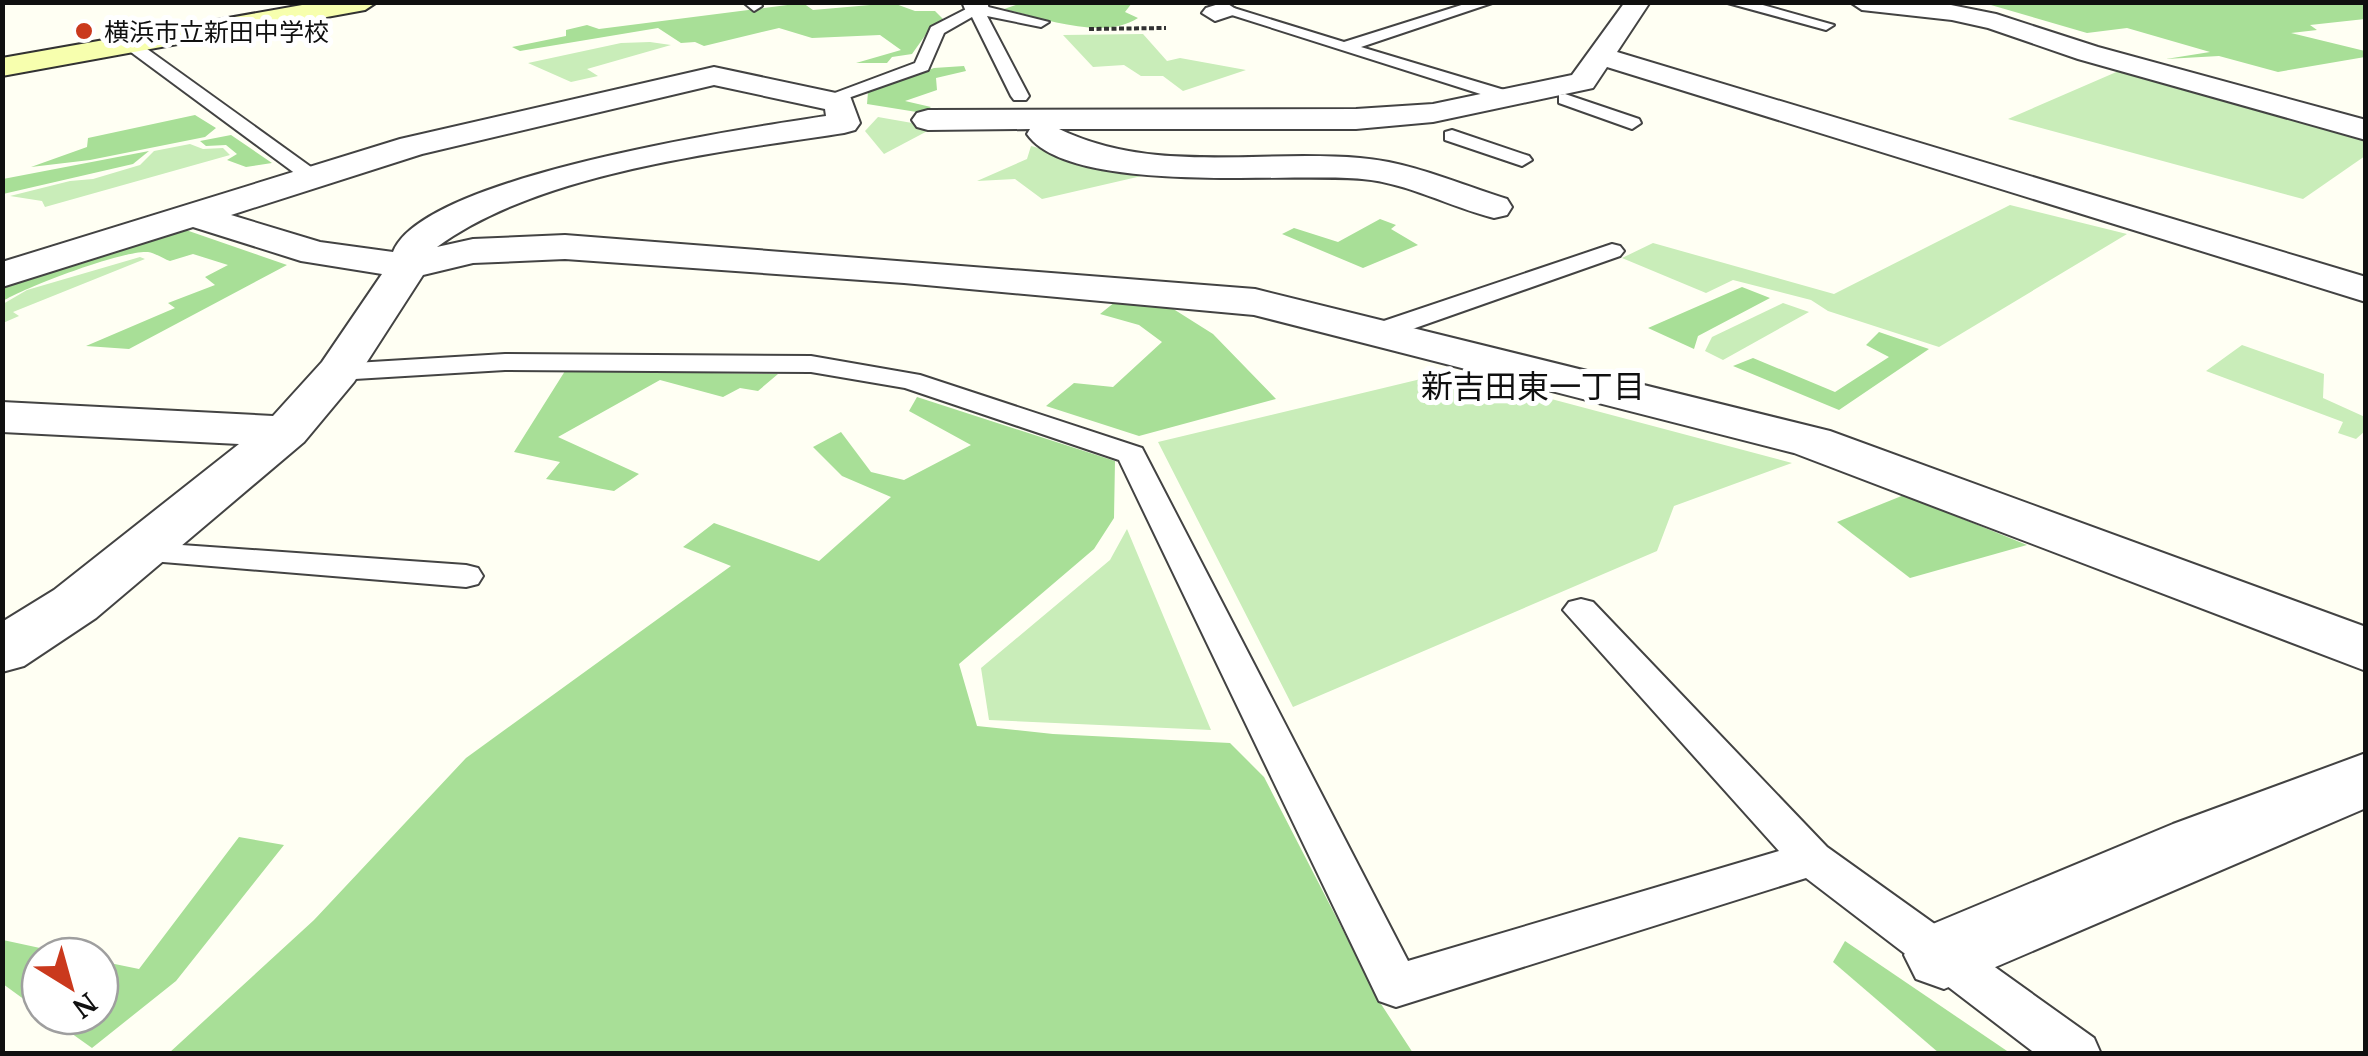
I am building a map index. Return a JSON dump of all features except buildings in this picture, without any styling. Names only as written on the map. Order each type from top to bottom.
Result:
[{"type":"street","points":[[2,67],[365,2]]},
{"type":"street","points":[[928,120],[1021,108],[1356,119],[1432,113],[1515,99],[1582,82],[1638,2]]},
{"type":"street","points":[[1862,2],[1952,12],[1996,22],[2088,53],[2366,130]]},
{"type":"street","points":[[1972,2],[2118,48],[2164,71]]},
{"type":"street","points":[[1603,57],[2366,290]]},
{"type":"street","points":[[1365,168],[1652,72]]},
{"type":"street","points":[[2,275],[412,146],[714,76],[841,103],[844,123],[746,138],[587,171],[510,194],[447,222],[415,246],[408,266],[338,372],[286,431],[75,604],[2,651]]},
{"type":"street","points":[[2295,110],[2366,95]]},
{"type":"street","points":[[1021,108],[1055,142],[1082,151],[1156,165],[1365,168],[1494,207]]},
{"type":"street","points":[[189,214],[315,253],[408,266],[474,251],[565,248],[904,270],[1255,302],[1812,442],[2366,650]]},
{"type":"street","points":[[2,417],[286,431]]},
{"type":"street","points":[[1944,956],[2199,845],[2366,779]]},
{"type":"lane","points":[[1220,12],[1254,2]]},
{"type":"lane","points":[[1346,46],[1488,2]]},
{"type":"lane","points":[[1732,2],[1826,25]]},
{"type":"lane","points":[[841,103],[922,66],[937,30],[975,6],[1042,22]]},
{"type":"lane","points":[[975,6],[1021,108]]},
{"type":"lane","points":[[1220,12],[1346,46],[1515,99]]},
{"type":"lane","points":[[130,44],[311,176]]},
{"type":"lane","points":[[1564,100],[1632,123]]},
{"type":"lane","points":[[1452,136],[1522,160]]},
{"type":"lane","points":[[1375,333],[1612,250]]},
{"type":"lane","points":[[338,372],[505,362],[811,364],[910,381],[1131,454],[1396,986],[1812,860]]},
{"type":"lane","points":[[139,552],[466,576]]},
{"type":"lane","points":[[1581,610],[1812,860],[2076,1054]]},
{"type":"path","points":[[1042,22],[1087,29],[1160,30],[1220,12]]},
{"type":"green space","points":[[803,3],[813,10],[893,3],[915,11],[935,11],[943,19],[929,30],[912,54],[892,57],[887,63],[856,63],[901,50],[880,35],[812,38],[779,28],[704,46],[681,43],[658,28],[520,51],[512,47],[566,36],[566,30],[587,25],[599,29]]},
{"type":"green space","points":[[1022,3],[1132,3],[1125,12],[1138,18],[1124,25],[1090,28],[1004,9]]},
{"type":"green space","points":[[1984,3],[2365,3],[2365,19],[2310,25],[2317,30],[2291,33],[2365,51],[2365,57],[2278,72],[2219,56],[2166,59],[2210,52],[2127,28],[2087,33]]},
{"type":"green space","points":[[1143,34],[1167,61],[1180,58],[1246,70],[1183,91],[1163,76],[1141,76],[1124,65],[1093,67],[1063,35]]},
{"type":"green space","points":[[621,43],[671,45],[587,69],[598,76],[571,82],[528,63]]},
{"type":"green space","points":[[964,66],[966,71],[936,78],[937,90],[905,101],[931,107],[923,113],[867,104],[868,92],[934,68]]},
{"type":"green space","points":[[2121,70],[2365,139],[2365,156],[2303,199],[2008,119]]},
{"type":"green space","points":[[195,115],[216,128],[205,137],[90,160],[31,167],[87,147],[88,138]]},
{"type":"green space","points":[[878,117],[935,127],[884,154],[865,131]]},
{"type":"green space","points":[[231,135],[272,163],[246,167],[227,160],[237,154],[226,145],[206,146],[200,141]]},
{"type":"green space","points":[[190,144],[203,149],[223,148],[230,155],[45,207],[42,201],[10,196],[93,179],[140,165],[154,151]]},
{"type":"green space","points":[[1031,146],[1146,175],[1042,199],[1015,179],[977,181],[1027,159]]},
{"type":"green space","points":[[149,151],[133,164],[3,194],[3,179]]},
{"type":"green space","points":[[2010,205],[2127,234],[1939,347],[1828,311],[1811,300],[1733,280],[1706,293],[1622,258],[1653,243],[1834,294]]},
{"type":"green space","points":[[1380,219],[1396,225],[1391,229],[1418,245],[1363,268],[1282,234],[1294,228],[1338,242]]},
{"type":"green space","points":[[183,229],[287,265],[129,349],[86,346],[175,308],[168,303],[215,285],[205,277],[228,265],[193,254],[170,261],[151,253],[136,253],[75,270],[3,301],[2,286]]},
{"type":"green space","points":[[140,257],[145,259],[13,312],[19,316],[3,323],[3,304],[27,290]]},
{"type":"green space","points":[[1742,287],[1770,298],[1698,336],[1694,349],[1648,328]]},
{"type":"green space","points":[[1115,302],[1167,305],[1213,334],[1276,399],[1139,436],[1046,406],[1074,383],[1113,387],[1162,342],[1139,325],[1100,314]]},
{"type":"green space","points":[[1783,303],[1809,312],[1723,360],[1705,351],[1712,337]]},
{"type":"green space","points":[[1879,332],[1929,349],[1839,410],[1733,366],[1753,358],[1835,392],[1889,357],[1866,345]]},
{"type":"green space","points":[[2242,345],[2324,374],[2323,398],[2365,417],[2365,431],[2356,439],[2338,433],[2343,422],[2206,371]]},
{"type":"green space","points":[[565,371],[778,374],[758,391],[740,388],[723,397],[660,380],[558,437],[639,474],[614,491],[546,479],[560,462],[514,452]]},
{"type":"green space","points":[[1450,372],[1792,463],[1674,506],[1657,551],[1293,707],[1158,442]]},
{"type":"green space","points":[[917,397],[1115,461],[1114,518],[1094,549],[959,664],[977,726],[1230,743],[1264,777],[1381,1004],[1413,1053],[169,1053],[314,920],[466,758],[731,566],[683,547],[714,523],[819,561],[891,497],[842,476],[813,447],[841,432],[871,472],[904,480],[971,445],[909,411]]},
{"type":"green space","points":[[1904,495],[2027,545],[1910,578],[1837,522]]},
{"type":"green space","points":[[1127,529],[1211,730],[989,720],[981,668],[1110,560]]},
{"type":"green space","points":[[239,837],[284,845],[176,981],[120,1026],[120,965],[139,969]]},
{"type":"green space","points":[[3,940],[20,944],[20,996],[3,984]]},
{"type":"green space","points":[[1845,941],[2010,1053],[1939,1053],[1833,962]]},
{"type":"green space","points":[[75,1036],[107,1036],[92,1048]]},
{"type":"place","name":"横浜市立新田中学校","points":[[84,31]]},
{"type":"district","name":"新吉田東一丁目","points":[[1533,386]]}]
